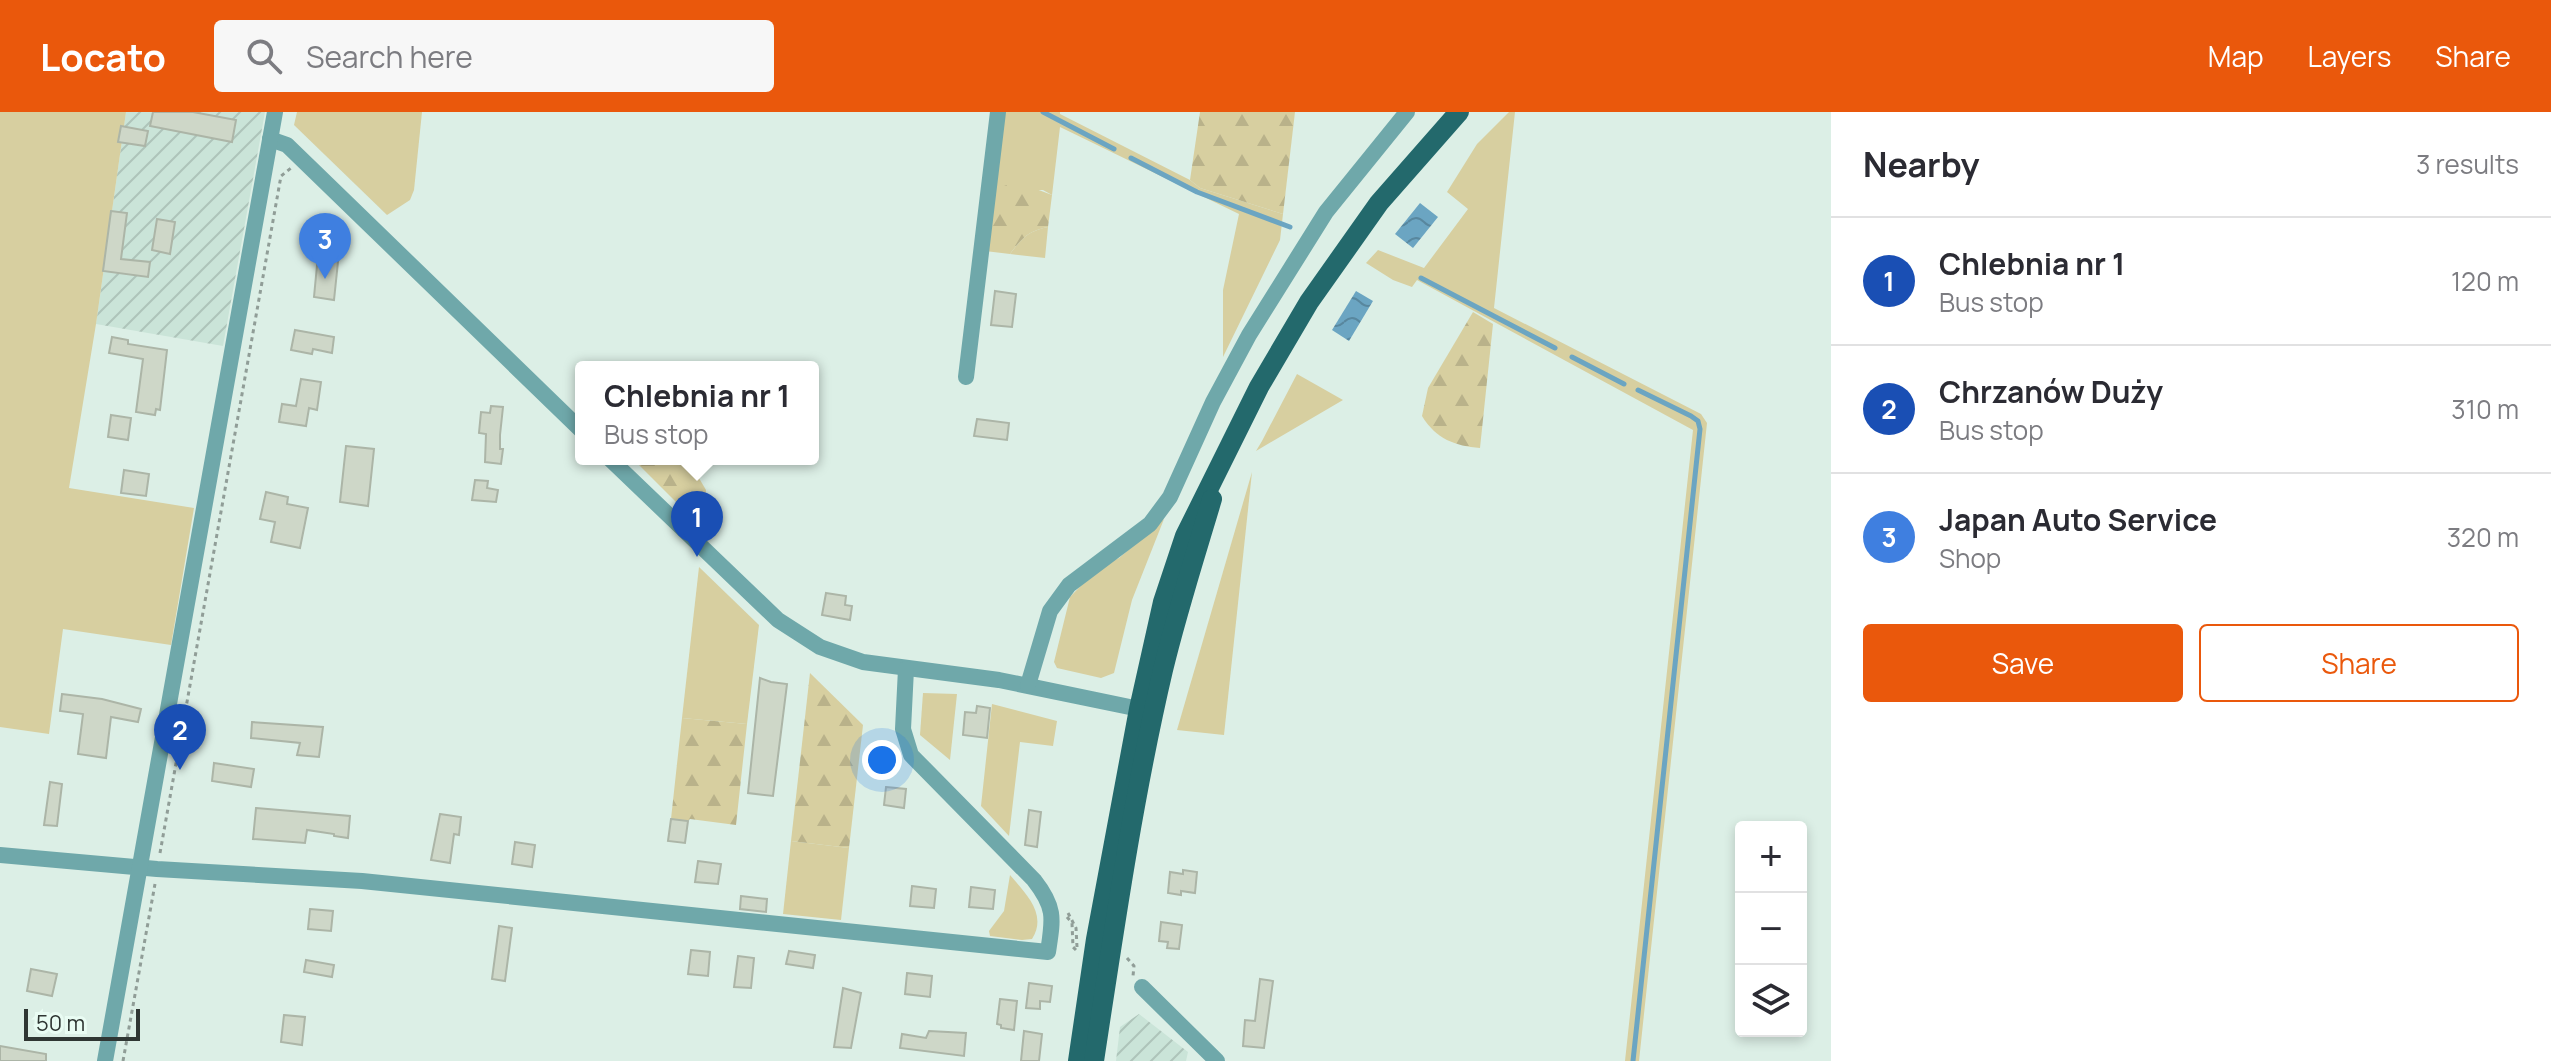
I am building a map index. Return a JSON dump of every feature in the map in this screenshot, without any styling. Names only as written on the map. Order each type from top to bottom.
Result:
[{"type":"main road","points":[[1078,1061],[1096,939],[1146,711],[1230,446],[1279,351],[1330,269],[1379,203],[1459,112]]},
{"type":"main road","points":[[1094,1061],[1146,711]]},
{"type":"street","points":[[105,1061],[149,868],[275,112]]},
{"type":"street","points":[[966,377],[998,112]]},
{"type":"street","points":[[1028,685],[1050,611],[1069,585],[1150,524],[1170,497],[1213,402],[1249,335],[1326,212],[1407,112]]},
{"type":"street","points":[[270,139],[287,145],[575,424]]},
{"type":"street","points":[[616,465],[746,591],[799,635],[820,647],[863,662],[1028,685],[1146,711]]},
{"type":"street","points":[[0,855],[362,881],[1048,952],[1051,907],[1048,898],[911,755],[905,742],[902,716],[906,669]]},
{"type":"street","points":[[1144,989],[1217,1061]]},
{"type":"path","points":[[123,1061],[149,868],[281,176],[296,164]]},
{"type":"path","points":[[1051,907],[1065,909],[1076,928],[1077,947],[1082,950]]},
{"type":"path","points":[[1125,957],[1134,966],[1133,984],[1144,989]]},
{"type":"shaded area","points":[[126,112],[265,112],[223,346],[96,324]]},
{"type":"shaded area","points":[[1139,1014],[1188,1052],[1186,1061],[1116,1061],[1120,1027]]},
{"type":"green space","points":[[0,112],[126,112],[69,488],[194,508],[171,645],[63,629],[49,734],[0,727]]},
{"type":"green space","points":[[297,112],[422,112],[414,190],[410,200],[387,215],[294,125]]},
{"type":"green space","points":[[1001,112],[1060,112],[1200,188],[1283,214],[1280,240],[1223,357],[1223,290],[1239,214],[1060,127],[1052,195],[1043,190],[992,190]]},
{"type":"green space","points":[[1200,112],[1295,112],[1283,214],[1200,188],[1190,180]]},
{"type":"green space","points":[[1509,112],[1515,112],[1494,308],[1701,414],[1707,423],[1639,1061],[1625,1061],[1693,430],[1417,280],[1412,287],[1393,280],[1366,263],[1378,250],[1424,268],[1468,209],[1447,192],[1477,144]]},
{"type":"green space","points":[[1010,184],[1028,186],[1052,195],[1048,227],[1026,236],[1010,254],[985,251],[992,190]]},
{"type":"green space","points":[[1048,227],[1045,258],[1010,254],[1026,236]]},
{"type":"green space","points":[[1473,312],[1493,324],[1480,448],[1447,440],[1433,430],[1422,416],[1428,388]]},
{"type":"green space","points":[[1297,374],[1343,400],[1256,451],[1262,441]]},
{"type":"green space","points":[[639,465],[686,465],[696,473],[706,490],[703,524],[685,511]]},
{"type":"green space","points":[[1252,472],[1224,735],[1177,730]]},
{"type":"green space","points":[[1164,519],[1132,600],[1114,673],[1101,678],[1057,668],[1054,662],[1070,597],[1100,566],[1119,558]]},
{"type":"green space","points":[[699,567],[759,625],[747,724],[682,718]]},
{"type":"green space","points":[[810,673],[863,725],[849,848],[791,841]]},
{"type":"green space","points":[[923,693],[957,694],[950,760],[920,735]]},
{"type":"green space","points":[[992,704],[1057,721],[1053,746],[1020,742],[1009,836],[981,806]]},
{"type":"green space","points":[[682,718],[747,724],[736,825],[671,819]]},
{"type":"green space","points":[[791,841],[849,848],[841,920],[783,914]]},
{"type":"green space","points":[[1010,875],[1033,904],[1037,921],[1032,939],[990,936],[989,931],[1004,911]]},
{"type":"water","points":[[1420,203],[1438,217],[1413,248],[1395,234]]},
{"type":"water","points":[[1356,291],[1373,301],[1349,341],[1332,330]]},
{"type":"building","points":[[153,112],[193,112],[236,120],[232,142],[150,126]]},
{"type":"building","points":[[121,126],[148,131],[145,146],[118,142]]},
{"type":"building","points":[[111,211],[127,213],[121,259],[150,262],[148,277],[103,271]]},
{"type":"building","points":[[157,219],[175,222],[170,254],[152,250]]},
{"type":"building","points":[[330,224],[341,233],[334,300],[314,297],[318,255],[313,248],[320,242],[315,237]]},
{"type":"building","points":[[995,291],[1016,294],[1012,327],[991,325]]},
{"type":"building","points":[[295,330],[334,337],[332,353],[313,349],[312,354],[291,350]]},
{"type":"building","points":[[112,337],[128,340],[128,344],[167,350],[160,410],[156,409],[155,415],[136,412],[143,359],[109,353]]},
{"type":"building","points":[[301,379],[321,382],[317,410],[309,408],[306,426],[279,422],[282,404],[296,406]]},
{"type":"building","points":[[491,406],[503,407],[501,464],[485,462],[486,434],[479,433],[481,412],[490,413]]},
{"type":"building","points":[[111,415],[131,418],[128,440],[108,437]]},
{"type":"building","points":[[977,419],[1009,423],[1007,440],[974,436]]},
{"type":"building","points":[[346,446],[374,449],[368,506],[340,502]]},
{"type":"building","points":[[124,470],[149,474],[146,496],[121,493]]},
{"type":"building","points":[[475,480],[488,481],[487,488],[498,490],[496,502],[472,500]]},
{"type":"building","points":[[266,492],[288,497],[287,504],[308,508],[300,548],[271,542],[275,522],[260,519]]},
{"type":"building","points":[[826,593],[846,596],[845,605],[852,606],[850,620],[822,615]]},
{"type":"building","points":[[760,678],[787,684],[773,796],[748,793]]},
{"type":"building","points":[[62,694],[102,699],[141,709],[138,722],[111,717],[106,758],[78,754],[83,714],[60,711]]},
{"type":"building","points":[[977,706],[990,708],[987,738],[963,735],[965,712],[976,713]]},
{"type":"building","points":[[252,722],[323,727],[319,757],[297,755],[300,743],[251,738]]},
{"type":"building","points":[[214,763],[254,769],[251,787],[212,781]]},
{"type":"building","points":[[50,782],[62,784],[57,826],[44,825]]},
{"type":"building","points":[[886,787],[906,789],[904,808],[884,805]]},
{"type":"building","points":[[256,808],[350,816],[348,838],[307,830],[305,843],[253,839]]},
{"type":"building","points":[[1029,810],[1041,812],[1037,847],[1025,845]]},
{"type":"building","points":[[440,814],[461,817],[459,835],[454,834],[450,863],[431,860]]},
{"type":"building","points":[[671,819],[688,821],[685,843],[668,841]]},
{"type":"building","points":[[515,842],[535,845],[532,867],[512,864]]},
{"type":"building","points":[[698,861],[721,864],[718,884],[695,882]]},
{"type":"building","points":[[1183,870],[1197,872],[1195,893],[1168,893],[1170,872],[1183,874]]},
{"type":"building","points":[[912,886],[936,889],[934,908],[910,906]]},
{"type":"building","points":[[971,887],[995,890],[993,909],[969,907]]},
{"type":"building","points":[[741,896],[767,899],[766,912],[740,909]]},
{"type":"building","points":[[310,909],[333,911],[331,931],[308,929]]},
{"type":"building","points":[[1161,922],[1182,925],[1179,949],[1167,948],[1168,942],[1159,941]]},
{"type":"building","points":[[499,926],[512,928],[505,981],[492,979]]},
{"type":"building","points":[[691,950],[710,952],[708,976],[688,974]]},
{"type":"building","points":[[789,951],[815,955],[813,968],[786,964]]},
{"type":"building","points":[[738,956],[754,958],[751,988],[734,987]]},
{"type":"building","points":[[306,960],[334,965],[332,977],[304,972]]},
{"type":"building","points":[[31,969],[57,974],[52,996],[27,991]]},
{"type":"building","points":[[907,973],[932,976],[930,997],[905,994]]},
{"type":"building","points":[[1260,979],[1273,981],[1264,1048],[1243,1046],[1245,1020],[1255,1021]]},
{"type":"building","points":[[1029,983],[1052,986],[1050,1002],[1040,1001],[1040,1009],[1026,1008]]},
{"type":"building","points":[[843,988],[861,993],[851,1048],[834,1047]]},
{"type":"building","points":[[1000,999],[1017,1001],[1014,1030],[1001,1028],[997,1024]]},
{"type":"building","points":[[284,1015],[305,1017],[302,1045],[281,1042]]},
{"type":"building","points":[[929,1031],[966,1033],[964,1056],[900,1048],[902,1034],[926,1038]]},
{"type":"building","points":[[1024,1031],[1042,1034],[1039,1061],[1021,1061]]},
{"type":"building","points":[[0,1046],[46,1054],[46,1061],[0,1061]]},
{"type":"waterway","points":[[1043,112],[1114,149]]},
{"type":"waterway","points":[[1131,158],[1197,192],[1290,227]]},
{"type":"waterway","points":[[1421,278],[1555,348]]},
{"type":"waterway","points":[[1572,357],[1624,384]]},
{"type":"waterway","points":[[1633,1061],[1700,429],[1698,421],[1691,416],[1638,390]]},
{"type":"place","name":"Japan Auto Service","points":[[325,279]]},
{"type":"place","name":"Chlebnia nr 1","points":[[697,557]]},
{"type":"place","name":"Chrzanów Duży","points":[[180,770]]}]
